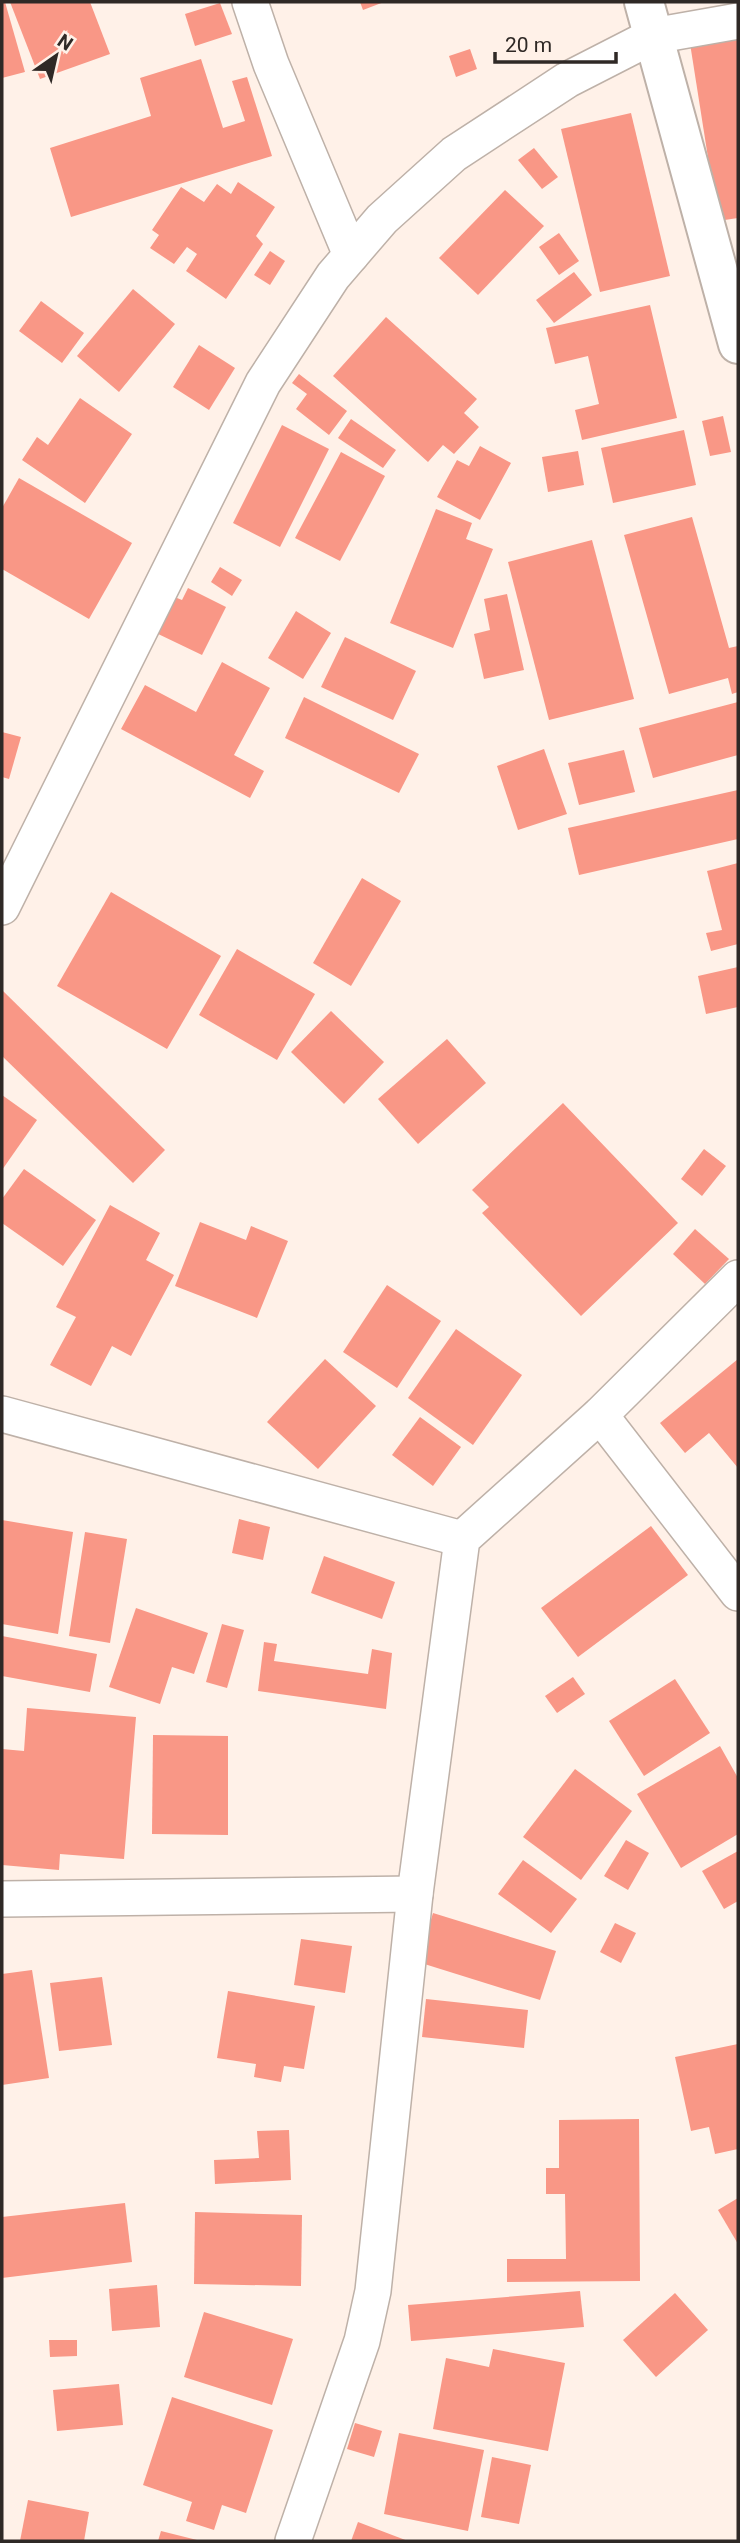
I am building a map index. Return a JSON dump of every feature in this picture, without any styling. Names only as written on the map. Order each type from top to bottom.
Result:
[{"type":"street","points":[[250,2],[271,64],[351,255]]},
{"type":"street","points":[[648,19],[738,344]]},
{"type":"street","points":[[2,907],[263,383],[333,275],[382,219],[454,154],[567,80],[648,19],[738,21]]},
{"type":"street","points":[[293,2541],[362,2341],[373,2291],[415,1894],[462,1539],[600,1415],[738,1278]]},
{"type":"street","points":[[2,1414],[462,1539]]},
{"type":"street","points":[[600,1415],[738,1593]]},
{"type":"street","points":[[2,1899],[415,1894]]},
{"type":"building","points":[[2,2],[5,2],[25,72],[2,78]]},
{"type":"building","points":[[10,2],[90,2],[110,54],[40,79]]},
{"type":"building","points":[[360,2],[384,2],[363,10]]},
{"type":"building","points":[[220,3],[232,34],[195,46],[185,14]]},
{"type":"building","points":[[738,30],[738,218],[718,221],[689,37]]},
{"type":"building","points":[[470,49],[477,69],[456,77],[449,56]]},
{"type":"building","points":[[201,59],[223,128],[245,121],[232,81],[247,77],[272,156],[71,217],[50,148],[151,116],[140,78]]},
{"type":"building","points":[[631,113],[670,276],[600,292],[561,129]]},
{"type":"building","points":[[534,148],[558,177],[542,189],[518,160]]},
{"type":"building","points":[[238,182],[275,207],[256,236],[263,244],[226,299],[186,271],[197,254],[187,247],[174,264],[150,248],[159,235],[152,230],[181,187],[204,202],[217,184],[231,194]]},
{"type":"building","points":[[505,190],[544,226],[478,295],[439,258]]},
{"type":"building","points":[[559,233],[579,261],[559,275],[539,247]]},
{"type":"building","points":[[270,251],[285,261],[270,285],[254,275]]},
{"type":"building","points":[[574,272],[592,295],[554,323],[536,300]]},
{"type":"building","points":[[133,289],[175,324],[119,392],[77,356]]},
{"type":"building","points":[[41,301],[84,333],[62,363],[19,331]]},
{"type":"building","points":[[650,305],[677,418],[582,440],[575,410],[599,404],[588,356],[555,364],[546,328]]},
{"type":"building","points":[[386,317],[477,399],[464,413],[479,427],[454,454],[443,445],[428,462],[333,376]]},
{"type":"building","points":[[199,345],[235,368],[209,410],[173,387]]},
{"type":"building","points":[[299,374],[347,411],[329,435],[296,409],[307,394],[292,383]]},
{"type":"building","points":[[80,398],[132,434],[85,503],[22,460],[37,437],[48,445]]},
{"type":"building","points":[[723,416],[731,452],[710,456],[702,421]]},
{"type":"building","points":[[351,419],[396,450],[383,468],[338,438]]},
{"type":"building","points":[[282,425],[329,449],[280,547],[233,523]]},
{"type":"building","points":[[684,430],[696,485],[613,503],[601,448]]},
{"type":"building","points":[[480,446],[511,463],[480,520],[437,497],[457,460],[469,466]]},
{"type":"building","points":[[578,451],[584,485],[548,492],[542,457]]},
{"type":"building","points":[[341,452],[385,476],[340,561],[295,538]]},
{"type":"building","points":[[19,478],[132,543],[89,619],[2,569],[2,508]]},
{"type":"building","points":[[436,509],[472,523],[466,539],[493,549],[453,648],[390,623]]},
{"type":"building","points":[[692,517],[729,648],[738,646],[738,692],[732,694],[728,678],[669,694],[624,535]]},
{"type":"building","points":[[592,540],[634,699],[549,720],[508,562]]},
{"type":"building","points":[[220,567],[242,580],[232,596],[211,582]]},
{"type":"building","points":[[188,588],[226,607],[202,655],[154,632],[172,596],[182,600]]},
{"type":"building","points":[[507,594],[524,670],[484,679],[474,634],[490,630],[484,599]]},
{"type":"building","points":[[296,611],[331,633],[303,679],[268,658]]},
{"type":"building","points":[[345,637],[416,671],[393,720],[321,687]]},
{"type":"building","points":[[222,662],[270,688],[234,755],[264,771],[250,798],[121,729],[145,685],[196,712]]},
{"type":"building","points":[[304,697],[419,754],[399,793],[285,738]]},
{"type":"building","points":[[738,702],[738,755],[653,778],[639,728]]},
{"type":"building","points":[[2,732],[21,737],[9,779],[2,777]]},
{"type":"building","points":[[544,749],[567,814],[518,830],[497,766]]},
{"type":"building","points":[[624,750],[635,792],[579,805],[568,763]]},
{"type":"building","points":[[738,790],[738,839],[579,875],[568,828]]},
{"type":"building","points":[[738,863],[738,944],[711,951],[706,933],[722,930],[707,871]]},
{"type":"building","points":[[362,878],[401,901],[351,986],[313,963]]},
{"type":"building","points":[[111,892],[221,956],[167,1049],[57,986]]},
{"type":"building","points":[[237,949],[315,994],[277,1060],[199,1015]]},
{"type":"building","points":[[738,967],[738,1007],[706,1014],[698,976]]},
{"type":"building","points":[[2,990],[165,1150],[133,1183],[2,1056]]},
{"type":"building","points":[[331,1011],[384,1062],[344,1104],[291,1052]]},
{"type":"building","points":[[447,1039],[486,1083],[418,1144],[378,1099]]},
{"type":"building","points":[[2,1095],[37,1120],[2,1170]]},
{"type":"building","points":[[563,1103],[678,1223],[581,1316],[482,1213],[489,1207],[472,1190]]},
{"type":"building","points":[[704,1149],[726,1166],[702,1196],[681,1179]]},
{"type":"building","points":[[24,1169],[96,1220],[63,1266],[2,1223],[2,1199]]},
{"type":"building","points":[[110,1205],[160,1233],[146,1260],[174,1275],[131,1356],[112,1346],[91,1386],[50,1365],[76,1317],[56,1307]]},
{"type":"building","points":[[200,1222],[246,1240],[251,1226],[288,1241],[257,1318],[175,1286]]},
{"type":"building","points":[[695,1229],[729,1259],[705,1284],[673,1254]]},
{"type":"building","points":[[387,1285],[441,1321],[397,1388],[343,1352]]},
{"type":"building","points":[[456,1329],[522,1375],[473,1445],[408,1398]]},
{"type":"building","points":[[325,1359],[376,1406],[318,1469],[267,1422]]},
{"type":"building","points":[[738,1359],[738,1468],[709,1433],[685,1453],[660,1423]]},
{"type":"building","points":[[420,1417],[461,1447],[433,1486],[392,1455]]},
{"type":"building","points":[[239,1519],[270,1527],[263,1560],[232,1553]]},
{"type":"building","points":[[2,1520],[73,1532],[58,1634],[2,1624]]},
{"type":"building","points":[[651,1526],[688,1575],[578,1657],[541,1608]]},
{"type":"building","points":[[85,1532],[127,1539],[110,1643],[69,1636]]},
{"type":"building","points":[[324,1556],[395,1582],[382,1619],[311,1593]]},
{"type":"building","points":[[136,1608],[208,1633],[194,1674],[172,1667],[160,1704],[109,1687]]},
{"type":"building","points":[[222,1624],[244,1630],[227,1688],[206,1682]]},
{"type":"building","points":[[2,1636],[97,1654],[90,1692],[2,1676]]},
{"type":"building","points":[[264,1642],[277,1644],[274,1661],[368,1674],[372,1649],[392,1653],[386,1709],[258,1691]]},
{"type":"building","points":[[573,1677],[585,1694],[557,1713],[545,1696]]},
{"type":"building","points":[[675,1679],[710,1733],[644,1776],[609,1721]]},
{"type":"building","points":[[27,1708],[136,1717],[124,1859],[60,1854],[59,1870],[2,1865],[2,1749],[24,1751]]},
{"type":"building","points":[[153,1735],[228,1736],[228,1835],[152,1834]]},
{"type":"building","points":[[720,1746],[738,1778],[738,1834],[681,1868],[637,1794]]},
{"type":"building","points":[[575,1769],[632,1811],[581,1880],[523,1837]]},
{"type":"building","points":[[626,1840],[649,1853],[628,1890],[604,1876]]},
{"type":"building","points":[[738,1851],[738,1901],[724,1909],[702,1871]]},
{"type":"building","points":[[523,1860],[577,1899],[551,1933],[498,1894]]},
{"type":"building","points":[[433,1913],[556,1951],[540,2000],[418,1962]]},
{"type":"building","points":[[615,1923],[636,1933],[621,1963],[600,1952]]},
{"type":"building","points":[[301,1939],[352,1946],[345,1993],[294,1985]]},
{"type":"building","points":[[32,1970],[49,2078],[2,2085],[2,1974]]},
{"type":"building","points":[[102,1977],[112,2045],[59,2051],[50,1983]]},
{"type":"building","points":[[228,1991],[315,2006],[304,2069],[284,2066],[281,2082],[254,2077],[256,2064],[217,2058]]},
{"type":"building","points":[[426,1999],[528,2010],[524,2048],[422,2037]]},
{"type":"building","points":[[738,2044],[738,2149],[715,2154],[709,2127],[691,2131],[675,2057]]},
{"type":"building","points":[[639,2119],[640,2281],[507,2282],[507,2259],[566,2259],[565,2194],[546,2194],[546,2168],[559,2168],[559,2120]]},
{"type":"building","points":[[289,2130],[291,2180],[215,2184],[214,2160],[259,2158],[257,2131]]},
{"type":"building","points":[[738,2198],[738,2244],[718,2210]]},
{"type":"building","points":[[125,2203],[132,2262],[2,2278],[2,2217]]},
{"type":"building","points":[[195,2212],[302,2215],[301,2286],[194,2284]]},
{"type":"building","points":[[157,2285],[160,2327],[112,2331],[109,2289]]},
{"type":"building","points":[[580,2291],[584,2327],[411,2341],[408,2305]]},
{"type":"building","points":[[675,2293],[708,2330],[656,2377],[623,2340]]},
{"type":"building","points":[[204,2312],[293,2339],[272,2405],[184,2377]]},
{"type":"building","points":[[49,2340],[77,2340],[77,2356],[50,2357]]},
{"type":"building","points":[[493,2349],[565,2363],[548,2451],[433,2429],[446,2358],[489,2367]]},
{"type":"building","points":[[119,2384],[123,2425],[57,2431],[53,2390]]},
{"type":"building","points":[[172,2397],[273,2430],[246,2513],[222,2505],[214,2530],[186,2521],[192,2502],[143,2485]]},
{"type":"building","points":[[355,2423],[382,2431],[374,2457],[347,2449]]},
{"type":"building","points":[[399,2433],[484,2450],[468,2531],[384,2514]]},
{"type":"building","points":[[492,2457],[531,2465],[519,2524],[481,2517]]},
{"type":"building","points":[[28,2500],[89,2512],[84,2541],[20,2541]]},
{"type":"building","points":[[358,2522],[408,2541],[351,2541]]},
{"type":"building","points":[[161,2531],[197,2540],[197,2541],[158,2541]]}]
